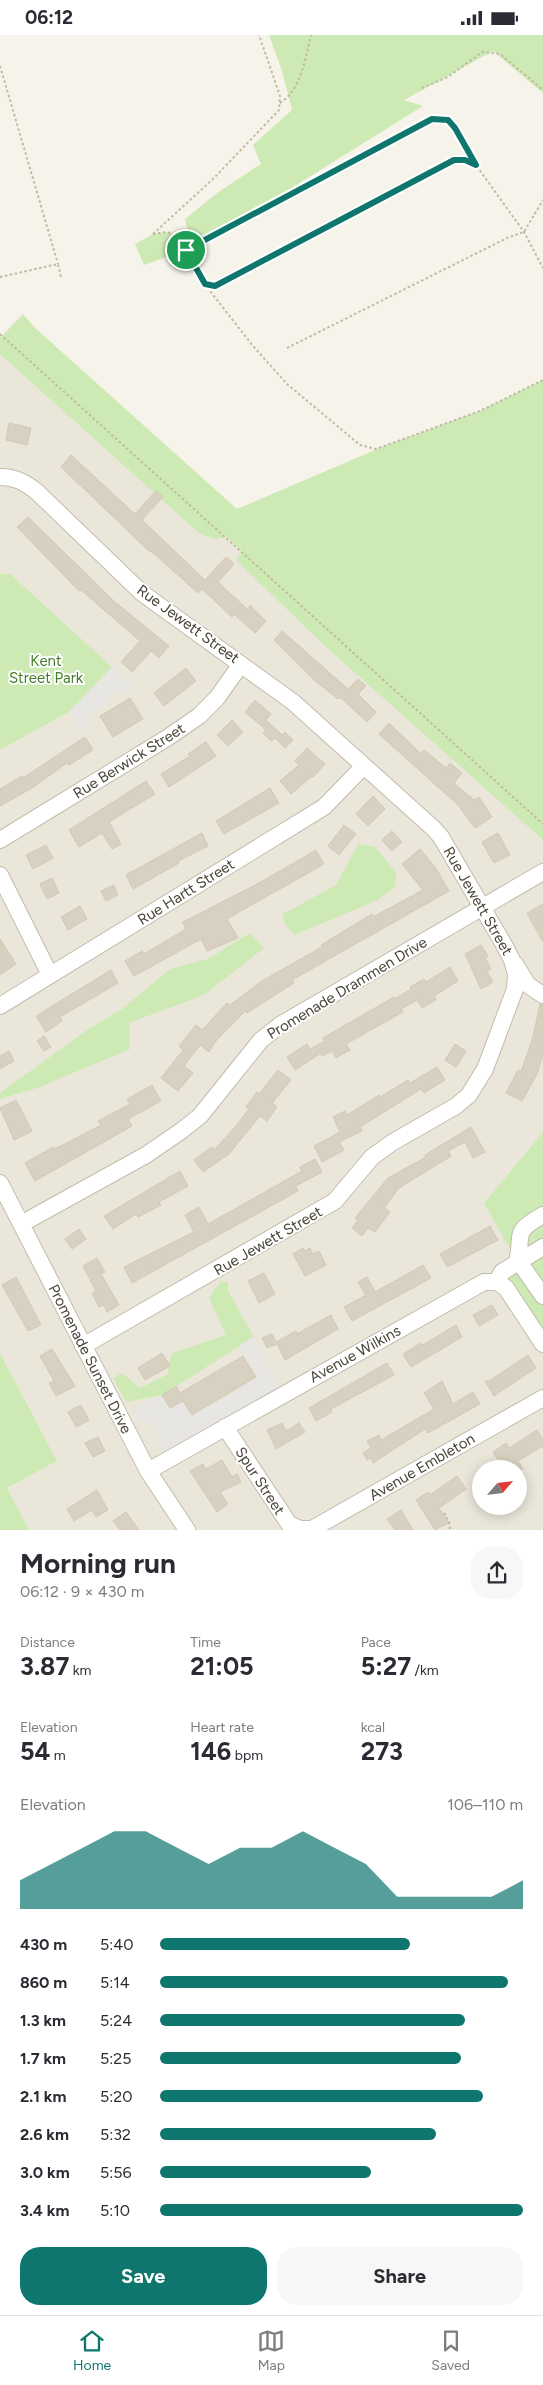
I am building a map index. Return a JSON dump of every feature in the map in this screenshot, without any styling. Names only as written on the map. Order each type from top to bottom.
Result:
[{"type":"street","name":"Rue Jewett Street","points":[[0,477],[11,477],[23,481],[36,491],[142,593],[293,702],[441,837],[512,960],[516,974],[515,989],[481,1080],[469,1095],[456,1106],[393,1142],[372,1157],[335,1201],[84,1346]]},
{"type":"street","name":"Rue Berwick Street","points":[[0,840],[168,739],[199,716],[217,698],[241,664]]},
{"type":"street","name":"Rue Hartt Street","points":[[0,1006],[324,807],[363,767]]},
{"type":"street","name":"Promenade Drammen Drive","points":[[21,1224],[146,1155],[181,1131],[200,1116],[261,1039],[280,1025],[543,872]]},
{"type":"street","points":[[0,875],[50,975]]},
{"type":"street","points":[[512,960],[528,985],[540,993]]},
{"type":"street","points":[[510,1003],[527,991],[540,993]]},
{"type":"street","name":"Promenade Sunset Drive","points":[[0,1183],[148,1471],[187,1530]]},
{"type":"street","points":[[517,1263],[520,1251],[520,1231],[526,1224],[543,1215]]},
{"type":"street","points":[[543,1247],[502,1272],[497,1281],[506,1288],[543,1344]]},
{"type":"street","points":[[517,1263],[522,1266],[543,1296]]},
{"type":"street","name":"Avenue Wilkins","points":[[148,1471],[484,1282],[497,1281]]},
{"type":"street","name":"Avenue Embleton","points":[[300,1529],[312,1529],[331,1519],[543,1398]]},
{"type":"street","name":"Spur Street","points":[[225,1427],[279,1512],[289,1524],[300,1529]]},
{"type":"path","points":[[259,35],[280,103],[277,114],[254,135],[213,179],[153,234],[167,232],[178,236],[205,284],[253,346],[287,383],[360,445],[376,449],[480,411],[543,380]]},
{"type":"path","points":[[280,103],[293,93],[311,35]]},
{"type":"path","points":[[422,88],[448,77],[482,52],[500,54],[543,90]]},
{"type":"path","points":[[0,66],[61,277]]},
{"type":"path","points":[[186,250],[432,119],[448,120],[455,128],[476,165],[524,232],[543,268]]},
{"type":"path","points":[[205,284],[215,286],[454,160],[465,160],[476,165]]},
{"type":"path","points":[[287,348],[509,237],[524,232],[543,200]]},
{"type":"path","points":[[0,277],[58,264]]},
{"type":"path","points":[[0,334],[543,824]]},
{"type":"path","points":[[444,1513],[450,1530]]},
{"type":"shaded area","points":[[0,334],[83,415],[213,525],[543,824],[543,1132],[484,1203],[513,1253],[543,1344],[543,1530],[29,1530],[7,1488],[57,1461],[0,1353],[0,750],[69,712],[112,667],[10,575],[0,574]]},
{"type":"shaded area","points":[[112,667],[135,686],[127,692],[119,690],[90,717],[89,725],[81,731],[69,712]]},
{"type":"shaded area","points":[[254,1337],[279,1389],[164,1454],[154,1427],[148,1420],[136,1422],[131,1412],[162,1395],[170,1408],[183,1401],[192,1415],[255,1377],[243,1356],[240,1345]]},
{"type":"green space","points":[[269,35],[543,35],[543,93],[493,51],[404,100],[423,106],[293,187],[199,238],[188,232],[185,219],[217,193],[261,164],[253,145],[292,110],[282,71]]},
{"type":"green space","points":[[167,232],[178,236],[186,250],[144,265],[135,244],[153,234]]},
{"type":"green space","points":[[23,314],[34,327],[237,509],[382,447],[480,411],[543,380],[543,840],[325,646],[236,560],[242,551],[227,537],[214,539],[200,534],[0,354],[0,338]]},
{"type":"green space","name":"Kent Street Park","points":[[0,574],[10,574],[112,667],[69,712],[0,750]]},
{"type":"green space","points":[[358,844],[375,847],[396,872],[395,887],[378,900],[294,935],[284,923],[283,914],[336,885]]},
{"type":"green space","points":[[250,933],[264,948],[204,995],[129,1023],[130,1049],[40,1087],[0,1099],[0,1093],[87,1030],[122,1009],[170,969],[208,959]]},
{"type":"green space","points":[[543,1132],[543,1344],[497,1282],[512,1253],[484,1203]]},
{"type":"green space","points":[[221,1281],[228,1283],[228,1291],[254,1337],[162,1395],[126,1402],[113,1378],[122,1373],[140,1388],[168,1374],[169,1360],[173,1353],[226,1335],[209,1298]]},
{"type":"green space","points":[[0,1353],[57,1461],[7,1488],[29,1530],[0,1530]]},
{"type":"building","points":[[9,423],[31,428],[27,445],[6,440]]},
{"type":"building","points":[[71,455],[135,514],[156,491],[163,497],[142,520],[205,580],[226,557],[234,564],[218,582],[247,609],[250,605],[266,621],[255,633],[234,614],[232,617],[202,589],[198,593],[150,552],[61,467]]},
{"type":"building","points":[[28,517],[116,603],[169,646],[159,658],[151,651],[132,672],[121,662],[140,641],[81,590],[79,591],[17,527]]},
{"type":"building","points":[[282,631],[348,689],[358,679],[366,686],[358,694],[376,712],[367,722],[340,697],[338,699],[314,680],[274,640]]},
{"type":"building","points":[[186,668],[196,681],[164,706],[154,693]]},
{"type":"building","points":[[130,698],[143,719],[113,737],[100,716]]},
{"type":"building","points":[[255,700],[271,714],[266,720],[282,735],[285,732],[293,740],[285,748],[275,738],[271,741],[263,733],[266,730],[245,712]]},
{"type":"building","points":[[232,720],[243,732],[228,746],[217,735]]},
{"type":"building","points":[[389,723],[421,754],[424,750],[446,768],[450,763],[462,773],[454,783],[474,800],[479,797],[492,817],[475,828],[458,805],[379,734]]},
{"type":"building","points":[[85,737],[93,750],[69,765],[67,763],[32,788],[0,806],[0,789],[22,776],[23,778]]},
{"type":"building","points":[[206,742],[216,756],[169,787],[161,774],[190,756],[188,754]]},
{"type":"building","points":[[307,748],[325,764],[313,777],[291,794],[280,781],[299,765],[295,761]]},
{"type":"building","points":[[146,781],[155,794],[109,822],[121,844],[112,849],[102,833],[79,847],[69,830]]},
{"type":"building","points":[[270,788],[279,803],[224,834],[216,821]]},
{"type":"building","points":[[373,796],[385,809],[368,826],[356,814]]},
{"type":"building","points":[[344,825],[356,834],[339,855],[328,846]]},
{"type":"building","points":[[392,831],[402,842],[392,851],[382,840]]},
{"type":"building","points":[[202,833],[208,846],[178,861],[179,863],[133,889],[126,875]]},
{"type":"building","points":[[498,833],[510,855],[494,863],[482,842]]},
{"type":"building","points":[[46,845],[53,858],[33,869],[26,855]]},
{"type":"building","points":[[420,849],[435,867],[449,891],[292,980],[294,983],[247,1013],[245,1011],[216,1041],[209,1052],[200,1045],[184,1066],[193,1073],[178,1091],[161,1078],[183,1050],[179,1046],[196,1025],[202,1030],[227,1003],[230,1005],[262,981],[322,947],[321,945],[372,914],[373,917],[423,890],[402,864]]},
{"type":"building","points":[[316,850],[324,864],[227,919],[238,938],[207,951],[201,939],[134,976],[125,961],[142,951],[144,954],[186,929],[183,922],[259,883]]},
{"type":"building","points":[[52,878],[59,893],[47,899],[40,884]]},
{"type":"building","points":[[114,885],[118,895],[106,901],[101,891]]},
{"type":"building","points":[[543,904],[543,942],[527,913]]},
{"type":"building","points":[[80,906],[87,919],[68,930],[61,917]]},
{"type":"building","points":[[0,939],[16,964],[0,975]]},
{"type":"building","points":[[481,945],[488,956],[485,958],[491,969],[487,972],[493,982],[481,989],[465,954]]},
{"type":"building","points":[[450,967],[458,981],[434,996],[436,1000],[422,1008],[417,1000],[401,1009],[403,1012],[346,1044],[350,1050],[336,1058],[332,1051],[322,1056],[321,1053],[295,1070],[287,1057],[307,1044],[310,1049],[325,1041],[323,1038],[394,997],[395,999],[424,979],[426,982]]},
{"type":"building","points":[[111,970],[118,983],[60,1017],[62,1021],[46,1032],[36,1016]]},
{"type":"building","points":[[540,1004],[543,1005],[543,1055],[537,1074],[522,1101],[506,1093],[518,1070],[521,1072],[533,1037]]},
{"type":"building","points":[[44,1036],[51,1047],[44,1051],[37,1041]]},
{"type":"building","points":[[455,1044],[466,1051],[456,1067],[445,1060]]},
{"type":"building","points":[[9,1051],[14,1061],[0,1069],[0,1056]]},
{"type":"building","points":[[437,1067],[445,1080],[424,1093],[421,1089],[360,1127],[362,1131],[339,1142],[344,1150],[322,1162],[314,1146],[340,1132],[333,1117],[345,1111],[347,1115],[379,1095],[380,1097],[408,1080],[410,1083]]},
{"type":"building","points":[[278,1070],[291,1080],[272,1103],[277,1107],[267,1121],[260,1116],[229,1154],[203,1172],[194,1160],[212,1147],[214,1150],[249,1109],[246,1107],[257,1092],[259,1094]]},
{"type":"building","points":[[152,1085],[161,1101],[128,1119],[132,1126],[35,1181],[25,1163],[53,1147],[55,1149],[101,1125],[98,1121],[130,1104],[127,1099]]},
{"type":"building","points":[[16,1100],[32,1131],[14,1140],[0,1108]]},
{"type":"building","points":[[471,1127],[485,1152],[473,1158],[465,1142],[448,1151],[451,1156],[399,1188],[384,1208],[390,1212],[375,1232],[368,1228],[362,1236],[352,1228],[358,1220],[355,1218],[388,1178],[426,1157],[425,1155]]},
{"type":"building","points":[[315,1159],[322,1172],[296,1186],[298,1191],[132,1283],[124,1267],[194,1232],[185,1215],[199,1207],[208,1224],[302,1171],[300,1167]]},
{"type":"building","points":[[180,1171],[188,1186],[159,1202],[161,1205],[138,1217],[136,1214],[113,1229],[104,1216]]},
{"type":"building","points":[[490,1226],[498,1240],[447,1267],[440,1254]]},
{"type":"building","points":[[79,1229],[86,1239],[72,1249],[65,1239]]},
{"type":"building","points":[[303,1248],[305,1251],[310,1248],[313,1254],[319,1251],[326,1265],[305,1276],[293,1254]]},
{"type":"building","points":[[97,1258],[105,1272],[101,1274],[119,1305],[107,1312],[104,1305],[99,1307],[92,1293],[96,1291],[83,1266]]},
{"type":"building","points":[[423,1265],[431,1278],[352,1321],[344,1307],[366,1295],[358,1282],[367,1277],[375,1292]]},
{"type":"building","points":[[264,1273],[275,1294],[259,1303],[248,1281]]},
{"type":"building","points":[[16,1277],[41,1325],[28,1331],[2,1285]]},
{"type":"building","points":[[492,1305],[498,1315],[479,1326],[473,1315]]},
{"type":"building","points":[[331,1315],[338,1329],[285,1360],[277,1344],[267,1348],[262,1338],[272,1334],[276,1342],[296,1331],[297,1334]]},
{"type":"building","points":[[456,1325],[462,1337],[411,1367],[403,1354],[421,1343],[423,1345]]},
{"type":"building","points":[[52,1349],[75,1386],[56,1396],[49,1383],[54,1381],[40,1356]]},
{"type":"building","points":[[162,1353],[170,1366],[145,1380],[138,1368]]},
{"type":"building","points":[[528,1355],[536,1368],[494,1396],[485,1381],[489,1381]]},
{"type":"building","points":[[243,1356],[256,1377],[192,1415],[183,1401],[170,1408],[162,1395],[176,1386],[180,1393]]},
{"type":"building","points":[[387,1363],[394,1375],[331,1409],[332,1412],[316,1421],[309,1408]]},
{"type":"building","points":[[442,1381],[453,1404],[473,1392],[480,1404],[428,1433],[425,1429],[373,1463],[371,1458],[367,1460],[363,1453],[371,1448],[367,1441],[379,1435],[381,1440],[434,1409],[424,1393]]},
{"type":"building","points":[[81,1405],[89,1420],[76,1427],[68,1412]]},
{"type":"building","points":[[282,1423],[286,1431],[299,1423],[305,1432],[276,1449],[267,1430]]},
{"type":"building","points":[[537,1430],[543,1440],[543,1446],[520,1460],[498,1460],[493,1452],[506,1443],[509,1448]]},
{"type":"building","points":[[98,1437],[105,1451],[93,1457],[85,1443]]},
{"type":"building","points":[[222,1460],[232,1477],[237,1474],[241,1482],[220,1492],[228,1504],[217,1512],[190,1471],[203,1464],[206,1469]]},
{"type":"building","points":[[457,1476],[466,1489],[439,1508],[449,1523],[435,1530],[416,1500],[428,1492],[430,1495]]},
{"type":"building","points":[[97,1490],[108,1510],[96,1517],[92,1510],[74,1521],[67,1509]]},
{"type":"building","points":[[401,1510],[413,1530],[395,1530],[387,1519]]},
{"type":"building","points":[[126,1512],[139,1530],[120,1530],[113,1521]]},
{"type":"route","points":[[432,119],[448,120],[455,128],[476,165],[465,160],[454,160],[215,286],[205,284],[186,250],[432,119]]}]
